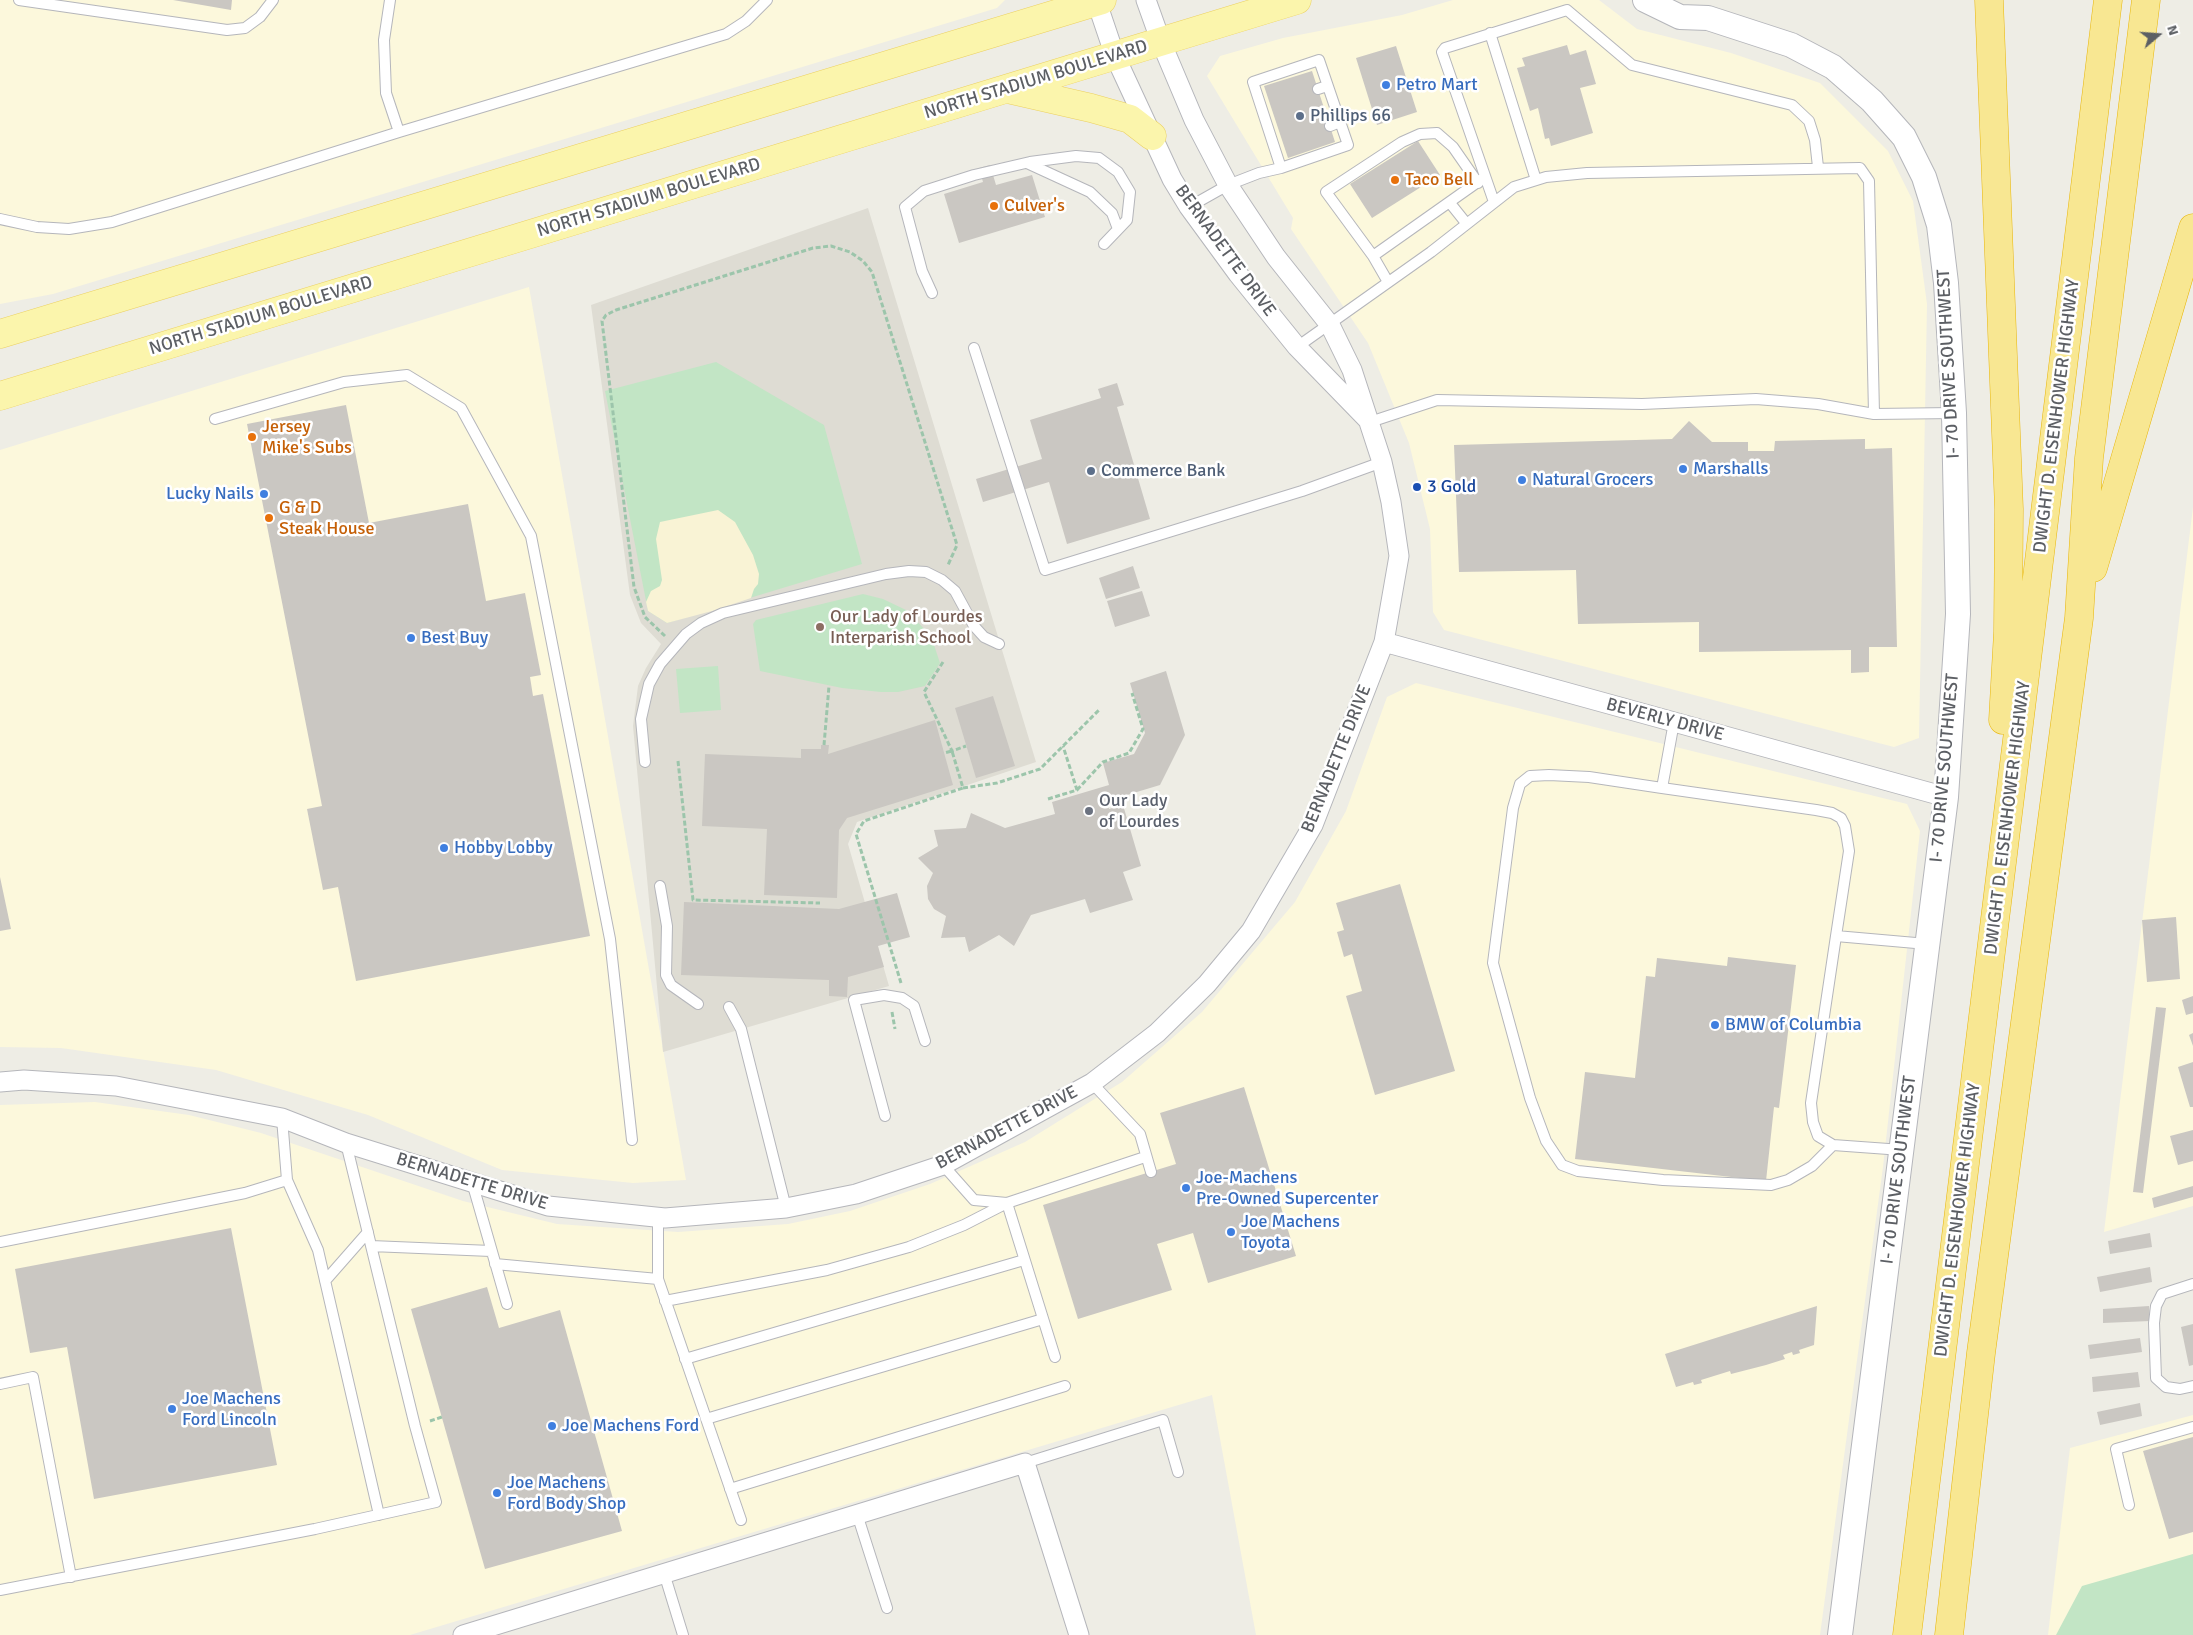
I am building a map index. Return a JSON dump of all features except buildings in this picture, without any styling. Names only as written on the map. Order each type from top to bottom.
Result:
[{"type":"highway","points":[[1989,0],[2009,509],[2008,632],[2000,752],[2009,805]]},
{"type":"highway","name":"DWIGHT D. EISENHOWER HIGHWAY","points":[[1907,1635],[2108,0]]},
{"type":"highway","name":"DWIGHT D. EISENHOWER HIGHWAY","points":[[1949,1635],[1981,1353],[2079,618],[2089,458],[2146,0]]},
{"type":"highway","points":[[2079,618],[2193,228]]},
{"type":"main road","points":[[1010,28],[1031,0]]},
{"type":"main road","name":"NORTH STADIUM BOULEVARD","points":[[0,396],[1297,0]]},
{"type":"main road","points":[[0,334],[1098,1]]},
{"type":"main road","points":[[1006,89],[1091,108],[1130,119],[1152,136]]},
{"type":"street","name":"BERNADETTE DRIVE","points":[[0,1082],[24,1080],[116,1086],[282,1118],[346,1143],[548,1206],[658,1218],[786,1208],[856,1194],[943,1165],[1092,1083],[1157,1033],[1207,984],[1251,931],[1313,825],[1384,642],[1399,556],[1391,502],[1382,462],[1352,370],[1330,325],[1276,257],[1228,185],[1194,120],[1161,42],[1146,0]]},
{"type":"street","name":"I- 70 DRIVE SOUTHWEST","points":[[1645,0],[1680,17],[1701,9],[1791,46],[1833,67],[1872,101],[1904,138],[1924,177],[1939,225],[1946,283],[1954,413],[1958,614],[1946,797],[1840,1635]]},
{"type":"street","name":"BERNADETTE DRIVE","points":[[1098,1],[1115,56],[1172,179],[1189,207],[1238,274],[1297,347],[1370,422]]},
{"type":"street","name":"BEVERLY DRIVE","points":[[1384,642],[1946,797]]},
{"type":"street","points":[[464,1635],[1025,1463],[1079,1635]]},
{"type":"lane","points":[[19,0],[227,30],[245,28],[260,16],[273,0]]},
{"type":"lane","points":[[390,0],[384,40],[386,93],[399,132]]},
{"type":"lane","points":[[0,219],[36,227],[69,229],[112,222],[399,132],[726,34],[746,21],[767,0]]},
{"type":"lane","points":[[1494,202],[1482,180],[1442,52],[1445,48],[1567,10],[1632,65],[1792,105],[1809,122],[1815,140],[1818,167]]},
{"type":"lane","points":[[1490,33],[1536,180]]},
{"type":"lane","points":[[1189,207],[1228,185],[1258,173],[1281,168],[1348,145],[1335,124],[1323,87],[1319,60],[1253,82],[1266,107],[1278,144],[1281,168]]},
{"type":"lane","points":[[1388,282],[1373,256],[1326,192],[1402,142],[1420,134],[1436,133],[1448,142],[1482,180]]},
{"type":"lane","points":[[932,294],[922,271],[905,207],[924,191],[974,175],[1027,163],[1076,156],[1099,158],[1118,172],[1130,192],[1127,220],[1104,244]]},
{"type":"lane","points":[[1027,163],[1090,192],[1112,213],[1118,229]]},
{"type":"lane","points":[[1297,347],[1330,325],[1514,187],[1536,180],[1546,177],[1587,173],[1818,167],[1860,168],[1869,180],[1874,414]]},
{"type":"lane","points":[[1373,256],[1482,180]]},
{"type":"lane","points":[[1450,203],[1466,223]]},
{"type":"lane","points":[[974,348],[1045,570],[1302,491],[1382,462]]},
{"type":"lane","points":[[215,419],[344,382],[407,375],[461,408],[531,536],[610,939],[632,1140]]},
{"type":"lane","points":[[1370,422],[1437,400],[1642,404],[1756,399],[1818,404],[1874,414],[1954,413]]},
{"type":"lane","points":[[645,762],[641,719],[649,684],[656,670],[676,643],[701,623],[723,613],[876,577],[909,571],[926,572],[942,580],[955,591],[974,626],[984,638],[999,644]]},
{"type":"lane","points":[[1662,788],[1674,722]]},
{"type":"lane","points":[[1833,1145],[1812,1166],[1788,1180],[1771,1185],[1663,1180],[1578,1171],[1562,1165],[1546,1140],[1530,1098],[1493,963],[1512,808],[1520,784],[1530,776],[1589,777],[1832,812],[1841,818],[1845,826],[1849,851],[1811,1103],[1812,1122],[1818,1136],[1833,1145],[1902,1150]]},
{"type":"lane","points":[[660,886],[667,926],[666,975],[671,985],[698,1004]]},
{"type":"lane","points":[[1836,936],[1927,944]]},
{"type":"lane","points":[[885,1116],[854,1000],[884,995],[902,998],[914,1006],[925,1041]]},
{"type":"lane","points":[[729,1007],[742,1029],[786,1208]]},
{"type":"lane","points":[[1092,1083],[1140,1134],[1145,1157],[1151,1172]]},
{"type":"lane","points":[[282,1118],[287,1180],[318,1250],[379,1514]]},
{"type":"lane","points":[[0,1590],[436,1502],[415,1426],[346,1143]]},
{"type":"lane","points":[[665,1301],[836,1268],[909,1247],[964,1225],[1006,1202],[1145,1157]]},
{"type":"lane","points":[[943,1165],[974,1200],[1006,1202]]},
{"type":"lane","points":[[0,1242],[245,1193],[287,1180]]},
{"type":"lane","points":[[472,1182],[507,1304]]},
{"type":"lane","points":[[1006,1202],[1055,1357]]},
{"type":"lane","points":[[658,1218],[658,1279],[741,1520]]},
{"type":"lane","points":[[325,1281],[368,1232]]},
{"type":"lane","points":[[371,1246],[492,1251]]},
{"type":"lane","points":[[685,1358],[1024,1260]]},
{"type":"lane","points":[[495,1264],[658,1279]]},
{"type":"lane","points":[[2193,1284],[2162,1294],[2156,1306],[2154,1323],[2156,1378],[2166,1387],[2180,1389],[2193,1386]]},
{"type":"lane","points":[[706,1419],[1043,1319]]},
{"type":"lane","points":[[0,1382],[33,1378],[70,1577]]},
{"type":"lane","points":[[730,1488],[1065,1386]]},
{"type":"lane","points":[[1025,1463],[1163,1420],[1178,1472]]},
{"type":"lane","points":[[2129,1505],[2116,1449],[2193,1427]]},
{"type":"lane","points":[[857,1514],[887,1608]]},
{"type":"lane","points":[[664,1573],[683,1635]]},
{"type":"path","points":[[676,643],[656,628],[646,617],[634,587],[602,321],[606,315],[616,310],[813,248],[831,246],[857,255],[868,266],[876,282],[956,545],[942,580]]},
{"type":"path","points":[[943,662],[924,692],[952,751],[963,788]]},
{"type":"path","points":[[824,745],[830,686]]},
{"type":"path","points":[[1048,799],[1076,790],[1103,762],[1130,753],[1143,729],[1132,693]]},
{"type":"path","points":[[901,980],[856,834],[864,821],[963,788],[997,783],[1040,769],[1100,709]]},
{"type":"path","points":[[944,753],[966,746]]},
{"type":"path","points":[[1063,746],[1076,790]]},
{"type":"path","points":[[678,760],[693,900],[820,903]]},
{"type":"shaded area","points":[[0,0],[1005,0],[997,8],[53,294],[0,304]]},
{"type":"shaded area","points":[[1453,0],[1599,0],[1637,29],[1731,53],[1820,83],[1888,151],[1913,201],[1927,304],[1919,738],[1894,747],[1444,630],[1433,612],[1430,529],[1409,443],[1368,343],[1291,229],[1293,218],[1207,76],[1220,56],[1283,38],[1402,15]]},
{"type":"shaded area","name":"Our Lady of Lourdes Interparish School","points":[[868,208],[1036,762],[857,822],[848,844],[889,986],[663,1052],[633,726],[638,686],[646,668],[661,644],[641,623],[630,595],[591,305]]},
{"type":"shaded area","points":[[529,287],[686,1180],[633,1183],[502,1170],[368,1115],[216,1070],[61,1048],[0,1047],[0,450]]},
{"type":"shaded area","points":[[2193,507],[2193,1206],[2104,1232]]},
{"type":"shaded area","points":[[1416,683],[1907,804],[1920,831],[1883,1167],[1820,1635],[1256,1635],[1212,1395],[410,1635],[0,1635],[0,1105],[95,1102],[189,1115],[261,1133],[463,1201],[557,1224],[678,1232],[788,1224],[850,1211],[930,1184],[1025,1142],[1122,1082],[1202,1012],[1295,902],[1346,811],[1387,697]]},
{"type":"shaded area","points":[[2193,1415],[2193,1635],[2048,1635],[2070,1448]]},
{"type":"green space","points":[[716,362],[824,425],[862,564],[667,623],[648,611],[605,391]]},
{"type":"green space","points":[[863,594],[883,599],[906,610],[931,636],[940,663],[925,686],[898,692],[881,692],[842,688],[760,671],[753,624],[756,620]]},
{"type":"green space","points":[[718,666],[721,710],[680,713],[676,669]]},
{"type":"green space","points":[[2193,1554],[2193,1635],[2056,1635],[2082,1586]]},
{"type":"sand","points":[[718,510],[735,522],[753,555],[759,574],[758,584],[751,598],[667,623],[648,611],[646,602],[651,591],[660,586],[662,580],[656,539],[660,522]]},
{"type":"place","name":"Petro Mart","points":[[1386,85]]},
{"type":"place","name":"Phillips 66","points":[[1300,116]]},
{"type":"place","name":"Taco Bell","points":[[1395,180]]},
{"type":"place","name":"Culver's","points":[[994,206]]},
{"type":"place","name":"Jersey Mike's Subs","points":[[252,437]]},
{"type":"place","name":"Marshalls","points":[[1683,469]]},
{"type":"place","name":"Commerce Bank","points":[[1091,471]]},
{"type":"place","name":"Natural Grocers","points":[[1522,480]]},
{"type":"place","name":"3 Gold","points":[[1417,487]]},
{"type":"place","name":"Lucky Nails","points":[[264,494]]},
{"type":"place","name":"G & D Steak House","points":[[269,518]]},
{"type":"place","name":"Our Lady of Lourdes Interparish School","points":[[820,627]]},
{"type":"place","name":"Best Buy","points":[[411,638]]},
{"type":"place","name":"Our Lady of Lourdes","points":[[1089,811]]},
{"type":"place","name":"Hobby Lobby","points":[[444,848]]},
{"type":"place","name":"BMW of Columbia","points":[[1715,1025]]},
{"type":"place","name":"Joe-Machens Pre-Owned Supercenter","points":[[1186,1188]]},
{"type":"place","name":"Joe Machens Toyota","points":[[1231,1232]]},
{"type":"place","name":"Joe Machens Ford Lincoln","points":[[172,1409]]},
{"type":"place","name":"Joe Machens Ford","points":[[552,1426]]},
{"type":"place","name":"Joe Machens Ford Body Shop","points":[[497,1493]]}]
